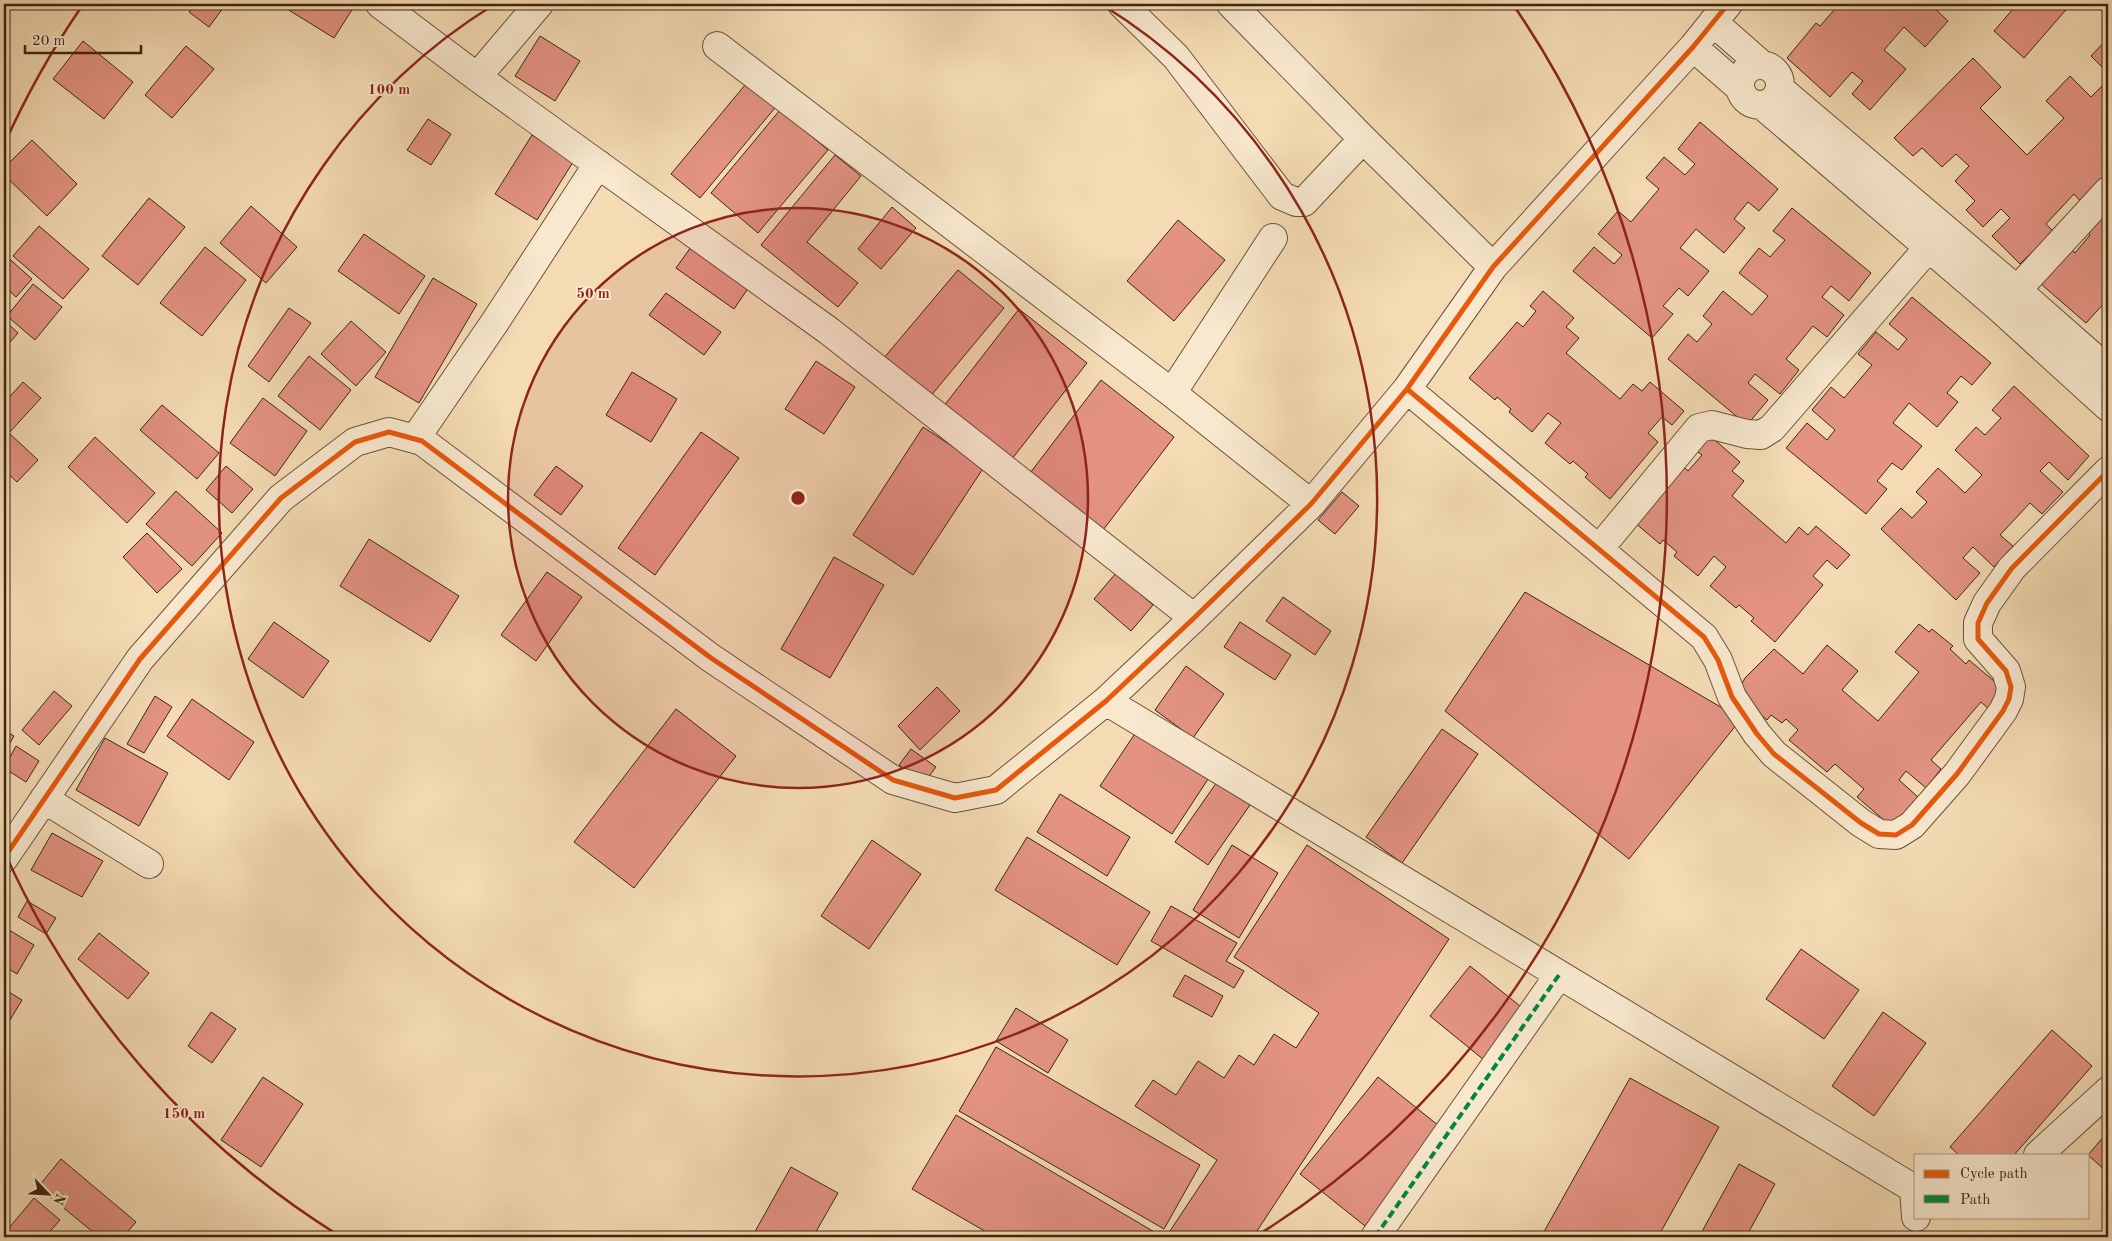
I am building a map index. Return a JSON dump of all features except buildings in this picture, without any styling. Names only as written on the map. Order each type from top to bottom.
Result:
[{"type":"street","points":[[380,4],[829,331],[1194,618]]},
{"type":"street","points":[[478,77],[539,4]]},
{"type":"street","points":[[1122,4],[1176,57],[1282,196],[1296,202],[1304,202],[1363,139]]},
{"type":"street","points":[[1231,4],[1493,268]]},
{"type":"street","points":[[4,858],[140,659],[281,498],[355,442],[389,432],[422,441],[711,658],[893,780],[955,798],[996,790],[1106,701],[1311,504],[1407,389],[1493,268],[1693,47],[1720,13],[1762,65],[1775,71],[1780,83],[1771,97],[1750,103],[1744,98],[1740,88],[1693,47]]},
{"type":"street","points":[[717,46],[1172,393],[1311,504]]},
{"type":"street","points":[[1740,88],[1744,72],[1750,68],[1762,65]]},
{"type":"street","points":[[1771,97],[1929,247],[2108,407]]},
{"type":"street","points":[[1771,97],[2017,290],[2108,370]]},
{"type":"street","points":[[415,439],[495,322],[598,164]]},
{"type":"street","points":[[2017,290],[2108,192]]},
{"type":"street","points":[[1172,393],[1273,238]]},
{"type":"street","points":[[1599,549],[1699,428],[1712,425],[1747,434],[1761,435],[1772,428],[1929,247]]},
{"type":"street","points":[[1407,389],[1704,637],[1718,660],[1732,697],[1756,734],[1774,754],[1862,824],[1879,834],[1896,835],[1912,826],[1957,774],[2002,711],[2009,699],[2010,687],[2006,672],[1978,639],[1978,623],[1987,603],[2012,568],[2108,471]]},
{"type":"street","points":[[1106,701],[1914,1189]]},
{"type":"street","points":[[44,799],[149,864]]},
{"type":"street","points":[[1375,1237],[1559,975]]},
{"type":"street","points":[[2039,1154],[2108,1091]]},
{"type":"street","points":[[1916,1218],[1917,1237]]},
{"type":"marked path","points":[[1375,1237],[1559,975]]},
{"type":"cycle path","points":[[4,858],[140,659],[281,498],[355,442],[389,432],[422,441],[711,658],[893,780],[955,798],[996,790],[1106,701],[1311,504],[1407,389],[1493,267],[1693,47],[1728,4]]},
{"type":"cycle path","points":[[1407,389],[1704,637],[1718,660],[1732,697],[1757,734],[1774,754],[1861,823],[1879,834],[1896,835],[1912,825],[1957,774],[2003,711],[2009,699],[2011,687],[2006,671],[1978,639],[1978,623],[1987,603],[2012,568],[2108,471]]}]
